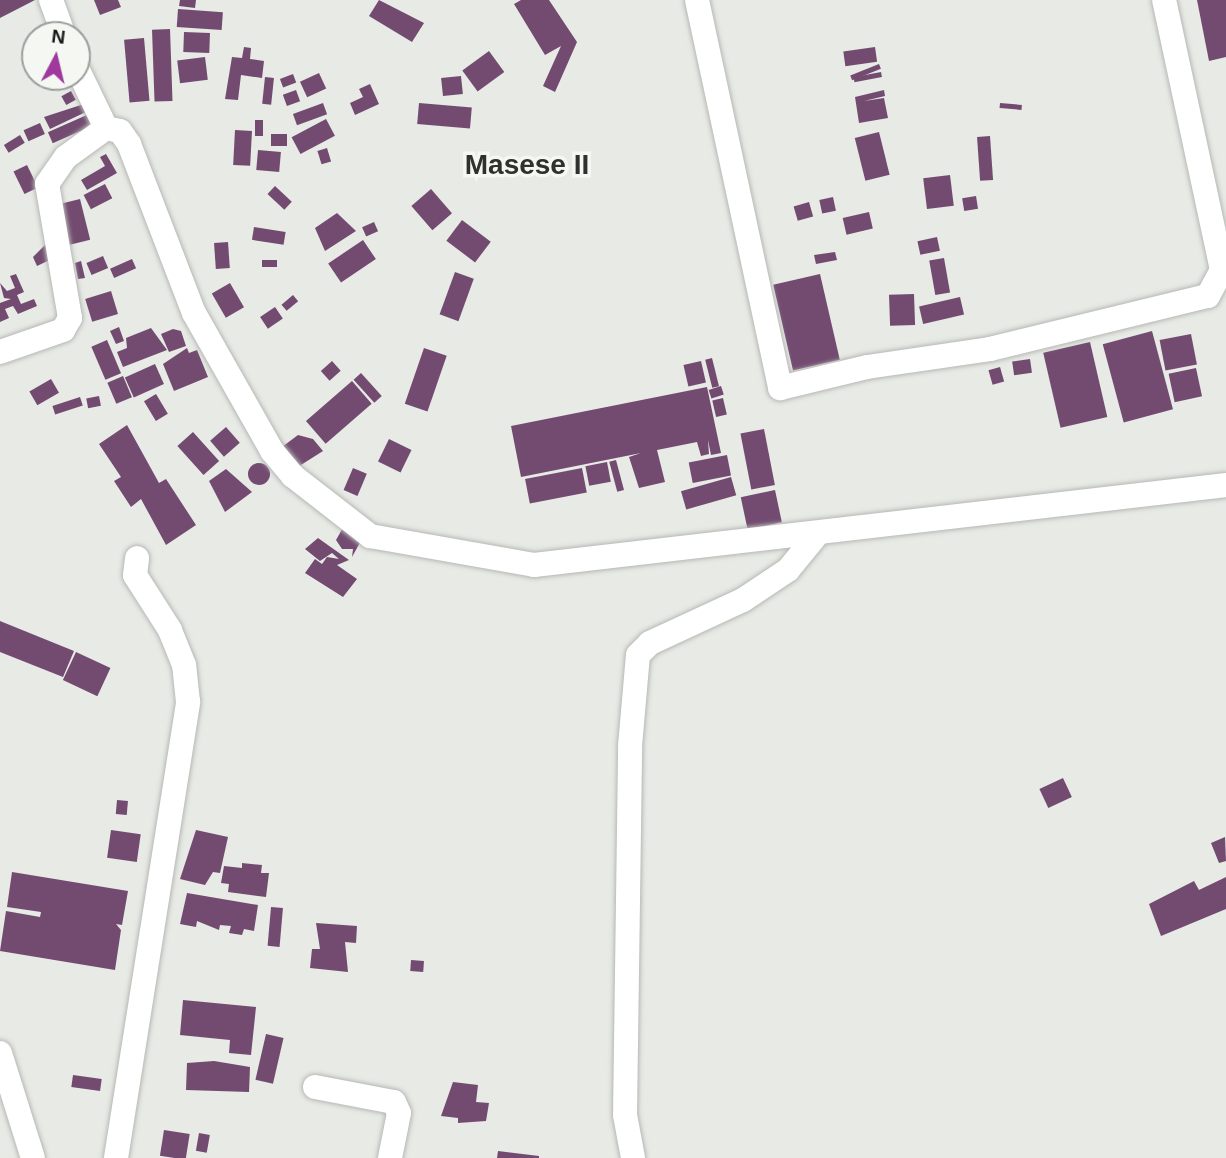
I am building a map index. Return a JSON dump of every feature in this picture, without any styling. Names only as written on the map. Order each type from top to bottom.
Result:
[{"type":"street","points":[[51,0],[59,21]]},
{"type":"street","points":[[697,0],[780,388],[867,367],[990,349],[1208,296],[1222,270],[1164,0]]},
{"type":"street","points":[[88,91],[106,128]]},
{"type":"street","points":[[0,352],[68,325],[70,304],[47,184],[66,157],[106,128],[120,131],[128,144],[194,313],[272,451],[293,476],[370,536],[534,565],[815,537],[966,513],[1226,485]]},
{"type":"street","points":[[633,1158],[625,1115],[630,746],[638,655],[650,643],[743,600],[788,570],[815,537]]},
{"type":"street","points":[[116,1158],[188,702],[184,666],[170,630],[135,575],[137,558]]},
{"type":"street","points":[[0,1053],[33,1158]]},
{"type":"street","points":[[315,1087],[394,1102],[399,1113],[390,1158]]},
{"type":"building","points":[[0,0],[35,0],[0,18]]},
{"type":"building","points":[[94,0],[118,0],[121,7],[100,15]]},
{"type":"building","points":[[180,0],[196,0],[195,8],[179,6]]},
{"type":"building","points":[[379,0],[424,23],[412,42],[369,16]]},
{"type":"building","points":[[521,0],[549,0],[577,42],[555,92],[543,86],[561,46],[545,55],[514,4]]},
{"type":"building","points":[[1197,0],[1226,0],[1226,57],[1209,61]]},
{"type":"building","points":[[178,9],[223,12],[222,30],[177,27]]},
{"type":"building","points":[[170,29],[173,101],[155,102],[152,30]]},
{"type":"building","points":[[184,32],[210,33],[209,53],[183,52]]},
{"type":"building","points":[[144,38],[149,101],[130,103],[124,40]]},
{"type":"building","points":[[244,47],[251,48],[250,59],[264,61],[262,78],[241,75],[238,100],[225,99],[232,57],[242,58]]},
{"type":"building","points":[[875,47],[877,62],[845,66],[843,51]]},
{"type":"building","points":[[489,51],[504,72],[478,91],[462,70]]},
{"type":"building","points":[[205,57],[208,80],[180,83],[177,60]]},
{"type":"building","points":[[879,64],[881,69],[852,80],[850,76]]},
{"type":"building","points":[[881,72],[882,77],[854,82],[854,77]]},
{"type":"building","points":[[319,73],[326,88],[307,97],[300,82]]},
{"type":"building","points":[[293,74],[296,82],[283,87],[280,79]]},
{"type":"building","points":[[461,76],[463,94],[443,96],[441,78]]},
{"type":"building","points":[[265,77],[274,78],[271,105],[262,104]]},
{"type":"building","points":[[370,84],[379,104],[355,115],[350,103],[363,97],[359,89]]},
{"type":"building","points":[[296,90],[300,101],[287,106],[283,95]]},
{"type":"building","points":[[884,90],[885,96],[864,101],[884,98],[888,118],[859,123],[855,97]]},
{"type":"building","points":[[71,91],[76,100],[66,105],[61,96]]},
{"type":"building","points":[[87,103],[90,110],[50,129],[44,117]]},
{"type":"building","points":[[323,103],[327,114],[297,125],[293,114]]},
{"type":"building","points":[[419,103],[472,108],[470,129],[417,124]]},
{"type":"building","points":[[1000,103],[1022,105],[1021,110],[1000,108]]},
{"type":"building","points":[[89,114],[94,125],[53,143],[48,132]]},
{"type":"building","points":[[326,119],[335,136],[300,154],[292,137]]},
{"type":"building","points":[[255,120],[263,120],[263,136],[255,136]]},
{"type":"building","points":[[40,123],[45,134],[28,141],[24,130]]},
{"type":"building","points":[[235,130],[252,131],[250,166],[233,165]]},
{"type":"building","points":[[879,132],[890,175],[865,181],[855,138]]},
{"type":"building","points":[[271,134],[287,134],[287,146],[271,146]]},
{"type":"building","points":[[20,135],[25,143],[9,153],[4,145]]},
{"type":"building","points":[[990,136],[993,180],[980,181],[977,137]]},
{"type":"building","points":[[327,148],[331,161],[322,164],[317,151]]},
{"type":"building","points":[[258,150],[281,152],[279,172],[256,170]]},
{"type":"building","points":[[106,154],[117,173],[87,190],[81,180],[105,166],[100,157]]},
{"type":"building","points":[[27,165],[38,187],[24,194],[14,172]]},
{"type":"building","points":[[950,175],[954,206],[927,209],[923,178]]},
{"type":"building","points":[[105,184],[112,198],[91,209],[84,195]]},
{"type":"building","points":[[275,186],[292,202],[284,210],[267,194]]},
{"type":"building","points":[[431,189],[452,213],[432,230],[411,206]]},
{"type":"building","points":[[976,196],[978,209],[964,211],[962,198]]},
{"type":"building","points":[[833,197],[836,211],[822,214],[819,200]]},
{"type":"building","points":[[80,199],[90,240],[67,246],[57,205]]},
{"type":"building","points":[[809,202],[813,216],[798,221],[794,206]]},
{"type":"building","points":[[869,212],[873,229],[847,235],[843,218]]},
{"type":"building","points":[[337,213],[356,231],[325,251],[315,228]]},
{"type":"building","points":[[462,220],[491,242],[475,262],[446,241]]},
{"type":"building","points":[[374,222],[378,231],[366,236],[362,227]]},
{"type":"building","points":[[254,227],[286,232],[284,245],[252,240]]},
{"type":"building","points":[[937,237],[940,251],[920,255],[917,241]]},
{"type":"building","points":[[50,240],[58,256],[37,266],[33,257]]},
{"type":"building","points":[[363,240],[376,259],[341,283],[328,263]]},
{"type":"building","points":[[228,242],[230,268],[216,269],[214,243]]},
{"type":"building","points":[[835,252],[837,260],[816,264],[814,255]]},
{"type":"building","points":[[103,256],[108,268],[92,275],[86,263]]},
{"type":"building","points":[[944,258],[950,292],[935,295],[929,261]]},
{"type":"building","points":[[132,259],[136,268],[114,278],[110,269]]},
{"type":"building","points":[[262,260],[277,260],[277,267],[262,267]]},
{"type":"building","points":[[81,261],[85,278],[78,279],[75,263]]},
{"type":"building","points":[[455,272],[474,279],[458,321],[440,314]]},
{"type":"building","points":[[16,274],[24,292],[17,295],[21,304],[34,299],[37,306],[18,314],[13,306],[5,309],[9,318],[0,322],[0,303],[11,299],[4,298],[0,283],[7,291],[15,288],[10,276]]},
{"type":"building","points":[[820,274],[840,360],[793,371],[773,285]]},
{"type":"building","points":[[230,283],[244,307],[226,318],[212,294]]},
{"type":"building","points":[[111,291],[118,314],[92,322],[85,299]]},
{"type":"building","points":[[914,294],[915,325],[890,326],[889,295]]},
{"type":"building","points":[[293,295],[298,301],[287,311],[282,305]]},
{"type":"building","points":[[960,297],[964,315],[923,324],[919,306]]},
{"type":"building","points":[[275,307],[283,319],[268,329],[260,317]]},
{"type":"building","points":[[119,327],[124,341],[116,344],[110,331]]},
{"type":"building","points":[[151,328],[167,350],[123,367],[117,352],[127,348],[126,338]]},
{"type":"building","points":[[173,329],[181,331],[186,346],[169,352],[161,334]]},
{"type":"building","points":[[1152,331],[1173,409],[1124,422],[1103,344]]},
{"type":"building","points":[[1191,334],[1197,364],[1166,371],[1160,340]]},
{"type":"building","points":[[107,340],[121,373],[105,380],[91,347]]},
{"type":"building","points":[[1090,342],[1107,417],[1061,428],[1043,353]]},
{"type":"building","points":[[187,348],[189,353],[197,350],[208,377],[174,391],[163,364]]},
{"type":"building","points":[[424,348],[447,356],[427,412],[405,404]]},
{"type":"building","points":[[712,358],[719,386],[712,388],[705,360]]},
{"type":"building","points":[[1030,359],[1032,373],[1014,375],[1012,362]]},
{"type":"building","points":[[332,361],[341,371],[330,381],[321,371]]},
{"type":"building","points":[[701,361],[706,382],[688,386],[683,365]]},
{"type":"building","points":[[155,364],[164,384],[134,398],[125,377]]},
{"type":"building","points":[[1000,367],[1004,381],[993,385],[988,370]]},
{"type":"building","points":[[1196,368],[1202,396],[1175,402],[1169,374]]},
{"type":"building","points":[[361,373],[382,396],[374,403],[354,380]]},
{"type":"building","points":[[123,376],[132,397],[116,404],[107,383]]},
{"type":"building","points":[[51,379],[59,393],[37,405],[29,392]]},
{"type":"building","points":[[352,381],[372,404],[326,444],[306,421]]},
{"type":"building","points":[[721,386],[724,395],[711,399],[709,390]]},
{"type":"building","points":[[707,387],[721,453],[711,455],[708,440],[709,454],[701,456],[697,442],[657,450],[665,482],[639,488],[629,457],[641,453],[521,477],[511,426]]},
{"type":"building","points":[[156,394],[168,414],[156,421],[144,401]]},
{"type":"building","points":[[99,396],[101,406],[88,408],[86,398]]},
{"type":"building","points":[[80,397],[83,406],[55,415],[52,406]]},
{"type":"building","points":[[723,398],[727,415],[716,417],[712,400]]},
{"type":"building","points":[[127,425],[159,483],[166,479],[196,525],[166,545],[141,499],[131,507],[114,481],[121,477],[99,444]]},
{"type":"building","points":[[226,427],[240,443],[224,457],[210,441]]},
{"type":"building","points":[[764,429],[775,485],[751,490],[740,434]]},
{"type":"building","points":[[193,432],[219,461],[203,475],[177,446]]},
{"type":"building","points":[[298,435],[313,439],[323,451],[293,470],[278,450]]},
{"type":"building","points":[[389,439],[411,450],[401,472],[378,461]]},
{"type":"building","points":[[727,455],[731,476],[693,483],[689,462]]},
{"type":"building","points":[[616,460],[624,490],[617,492],[609,462]]},
{"type":"building","points":[[607,462],[611,482],[589,486],[585,466]]},
{"type":"building","points":[[259,463],[267,466],[270,474],[267,482],[259,485],[251,482],[248,474],[251,466]]},
{"type":"building","points":[[353,468],[367,474],[357,496],[344,490]]},
{"type":"building","points":[[582,468],[587,493],[530,504],[525,479]]},
{"type":"building","points":[[226,469],[252,492],[225,512],[209,481]]},
{"type":"building","points":[[731,477],[736,495],[686,510],[681,491]]},
{"type":"building","points":[[775,490],[782,522],[748,530],[741,497]]},
{"type":"building","points":[[345,524],[362,539],[352,557],[353,549],[342,549],[336,540]]},
{"type":"building","points":[[318,538],[349,560],[337,565],[357,579],[343,597],[305,573],[315,559],[322,564],[327,557],[339,559],[332,553],[320,561],[305,549]]},
{"type":"building","points":[[0,621],[74,651],[63,677],[0,652]]},
{"type":"building","points":[[76,652],[110,668],[97,696],[63,680]]},
{"type":"building","points":[[1063,778],[1072,797],[1048,808],[1039,789]]},
{"type":"building","points":[[117,800],[128,801],[127,815],[116,814]]},
{"type":"building","points":[[111,830],[141,834],[137,862],[107,858]]},
{"type":"building","points":[[196,830],[228,837],[220,873],[213,872],[205,885],[180,879]]},
{"type":"building","points":[[1225,837],[1226,861],[1219,863],[1211,843]]},
{"type":"building","points":[[242,863],[262,865],[261,873],[269,873],[266,897],[228,892],[229,884],[221,883],[224,866],[242,868]]},
{"type":"building","points":[[12,872],[128,891],[122,925],[116,924],[121,930],[115,970],[0,951],[6,911],[40,917],[41,912],[7,907]]},
{"type":"building","points":[[1226,877],[1226,909],[1161,936],[1149,904],[1194,881],[1199,890]]},
{"type":"building","points":[[187,893],[258,905],[254,931],[244,929],[242,935],[229,933],[231,926],[220,925],[219,930],[197,921],[196,927],[180,924]]},
{"type":"building","points":[[271,907],[283,908],[280,947],[268,946]]},
{"type":"building","points":[[316,923],[357,926],[356,943],[345,942],[348,972],[310,968],[312,949],[320,949]]},
{"type":"building","points":[[411,960],[424,961],[423,972],[410,971]]},
{"type":"building","points":[[183,1000],[256,1007],[251,1055],[229,1053],[230,1040],[180,1035]]},
{"type":"building","points":[[266,1034],[284,1038],[273,1084],[255,1080]]},
{"type":"building","points":[[214,1061],[250,1067],[249,1092],[186,1090],[187,1063]]},
{"type":"building","points":[[73,1075],[102,1079],[100,1091],[71,1087]]},
{"type":"building","points":[[453,1082],[478,1085],[476,1102],[489,1103],[486,1121],[458,1123],[458,1118],[441,1116]]},
{"type":"building","points":[[164,1130],[190,1134],[186,1158],[160,1156]]},
{"type":"building","points":[[199,1133],[210,1135],[207,1153],[196,1151]]},
{"type":"building","points":[[498,1151],[539,1156],[539,1158],[497,1158]]},
{"type":"district","name":"Masese II","points":[[527,165]]}]
